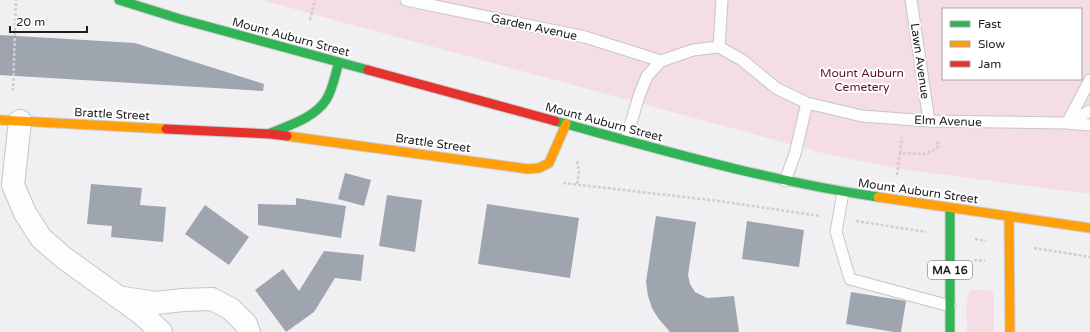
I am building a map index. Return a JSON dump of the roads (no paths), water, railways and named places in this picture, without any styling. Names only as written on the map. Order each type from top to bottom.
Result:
[{"type":"main road","name":"Mount Auburn Street","points":[[119,0],[180,19],[785,182],[843,192],[1090,228]]},
{"type":"main road","name":"Brattle Street","points":[[270,134],[308,116],[317,109],[328,94],[339,62]]},
{"type":"main road","name":"Brattle Street","points":[[10,121],[296,136],[535,169],[549,163],[566,124]]},
{"type":"main road","name":"MA 16","points":[[950,208],[950,332]]},
{"type":"main road","points":[[1009,216],[1010,332]]},
{"type":"street","points":[[10,121],[13,185],[25,213],[41,238],[64,258],[142,314],[161,332]]},
{"type":"street","points":[[120,298],[156,303],[212,299],[231,309],[246,324],[249,332]]},
{"type":"lane","name":"Garden Avenue","points":[[406,0],[585,37],[660,61]]},
{"type":"lane","points":[[626,140],[639,96],[647,76],[660,61],[693,50],[719,48],[722,0]]},
{"type":"lane","name":"Lawn Avenue","points":[[911,0],[929,121]]},
{"type":"lane","name":"Elm Avenue","points":[[719,48],[742,60],[776,88],[807,103],[862,116],[929,121],[1067,123],[1090,125]]},
{"type":"lane","points":[[1067,123],[1090,80]]},
{"type":"lane","points":[[785,182],[795,154],[807,103]]},
{"type":"lane","points":[[1067,123],[1090,111]]},
{"type":"lane","points":[[843,192],[836,232],[850,279],[950,306]]},
{"type":"park label","name":"Mount Auburn Cemetery","points":[[862,80]]}]
